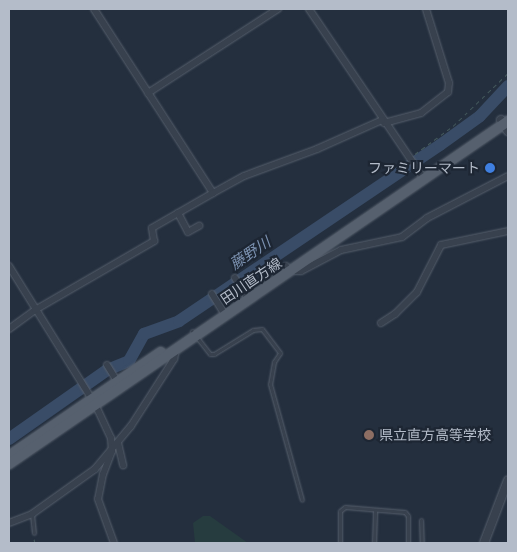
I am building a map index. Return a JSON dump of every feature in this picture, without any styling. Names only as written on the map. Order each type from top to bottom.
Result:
[{"type":"main road","name":"田川直方線","points":[[9,464],[117,381],[194,333],[422,176],[506,122]]},
{"type":"main road","name":"田川直方線","points":[[9,456],[92,401],[176,350],[222,310],[287,269]]},
{"type":"street","points":[[94,9],[213,193]]},
{"type":"street","points":[[148,93],[278,9]]},
{"type":"street","points":[[309,9],[422,176]]},
{"type":"street","points":[[9,329],[35,310],[154,241],[152,228],[244,176],[317,149],[383,121],[421,113],[448,92],[449,83],[426,9]]},
{"type":"street","points":[[287,269],[302,271],[341,250],[402,236],[427,218],[508,176]]},
{"type":"street","points":[[178,213],[188,232],[199,226]]},
{"type":"street","points":[[381,323],[417,292],[441,245],[508,231]]},
{"type":"street","points":[[9,266],[92,401],[111,438],[112,451],[102,474],[98,500],[114,543]]},
{"type":"street","points":[[235,278],[245,294]]},
{"type":"street","points":[[212,294],[222,310]]},
{"type":"street","points":[[9,523],[32,514],[96,469],[118,443],[174,359],[176,350]]},
{"type":"street","points":[[106,365],[117,381]]},
{"type":"street","points":[[118,443],[123,465]]},
{"type":"street","points":[[484,543],[508,480]]},
{"type":"lane","points":[[194,333],[210,354],[214,354],[253,330],[262,330],[280,353],[274,362],[270,384],[302,500]]},
{"type":"lane","points":[[340,543],[340,511],[345,507],[405,512],[408,516],[408,543]]},
{"type":"lane","points":[[374,543],[375,510]]},
{"type":"lane","points":[[32,514],[34,533]]},
{"type":"lane","points":[[421,520],[422,543]]},
{"type":"path","points":[[410,158],[453,126],[508,73]]},
{"type":"green space","points":[[203,516],[210,516],[248,543],[195,543],[193,523]]},
{"type":"waterway","name":"藤野川","points":[[9,439],[107,370],[129,361],[144,334],[179,321],[440,145],[480,116],[508,86]]},
{"type":"place","name":"ファミリーマート","points":[[490,168]]},
{"type":"place","name":"県立直方高等学校","points":[[369,435]]}]
